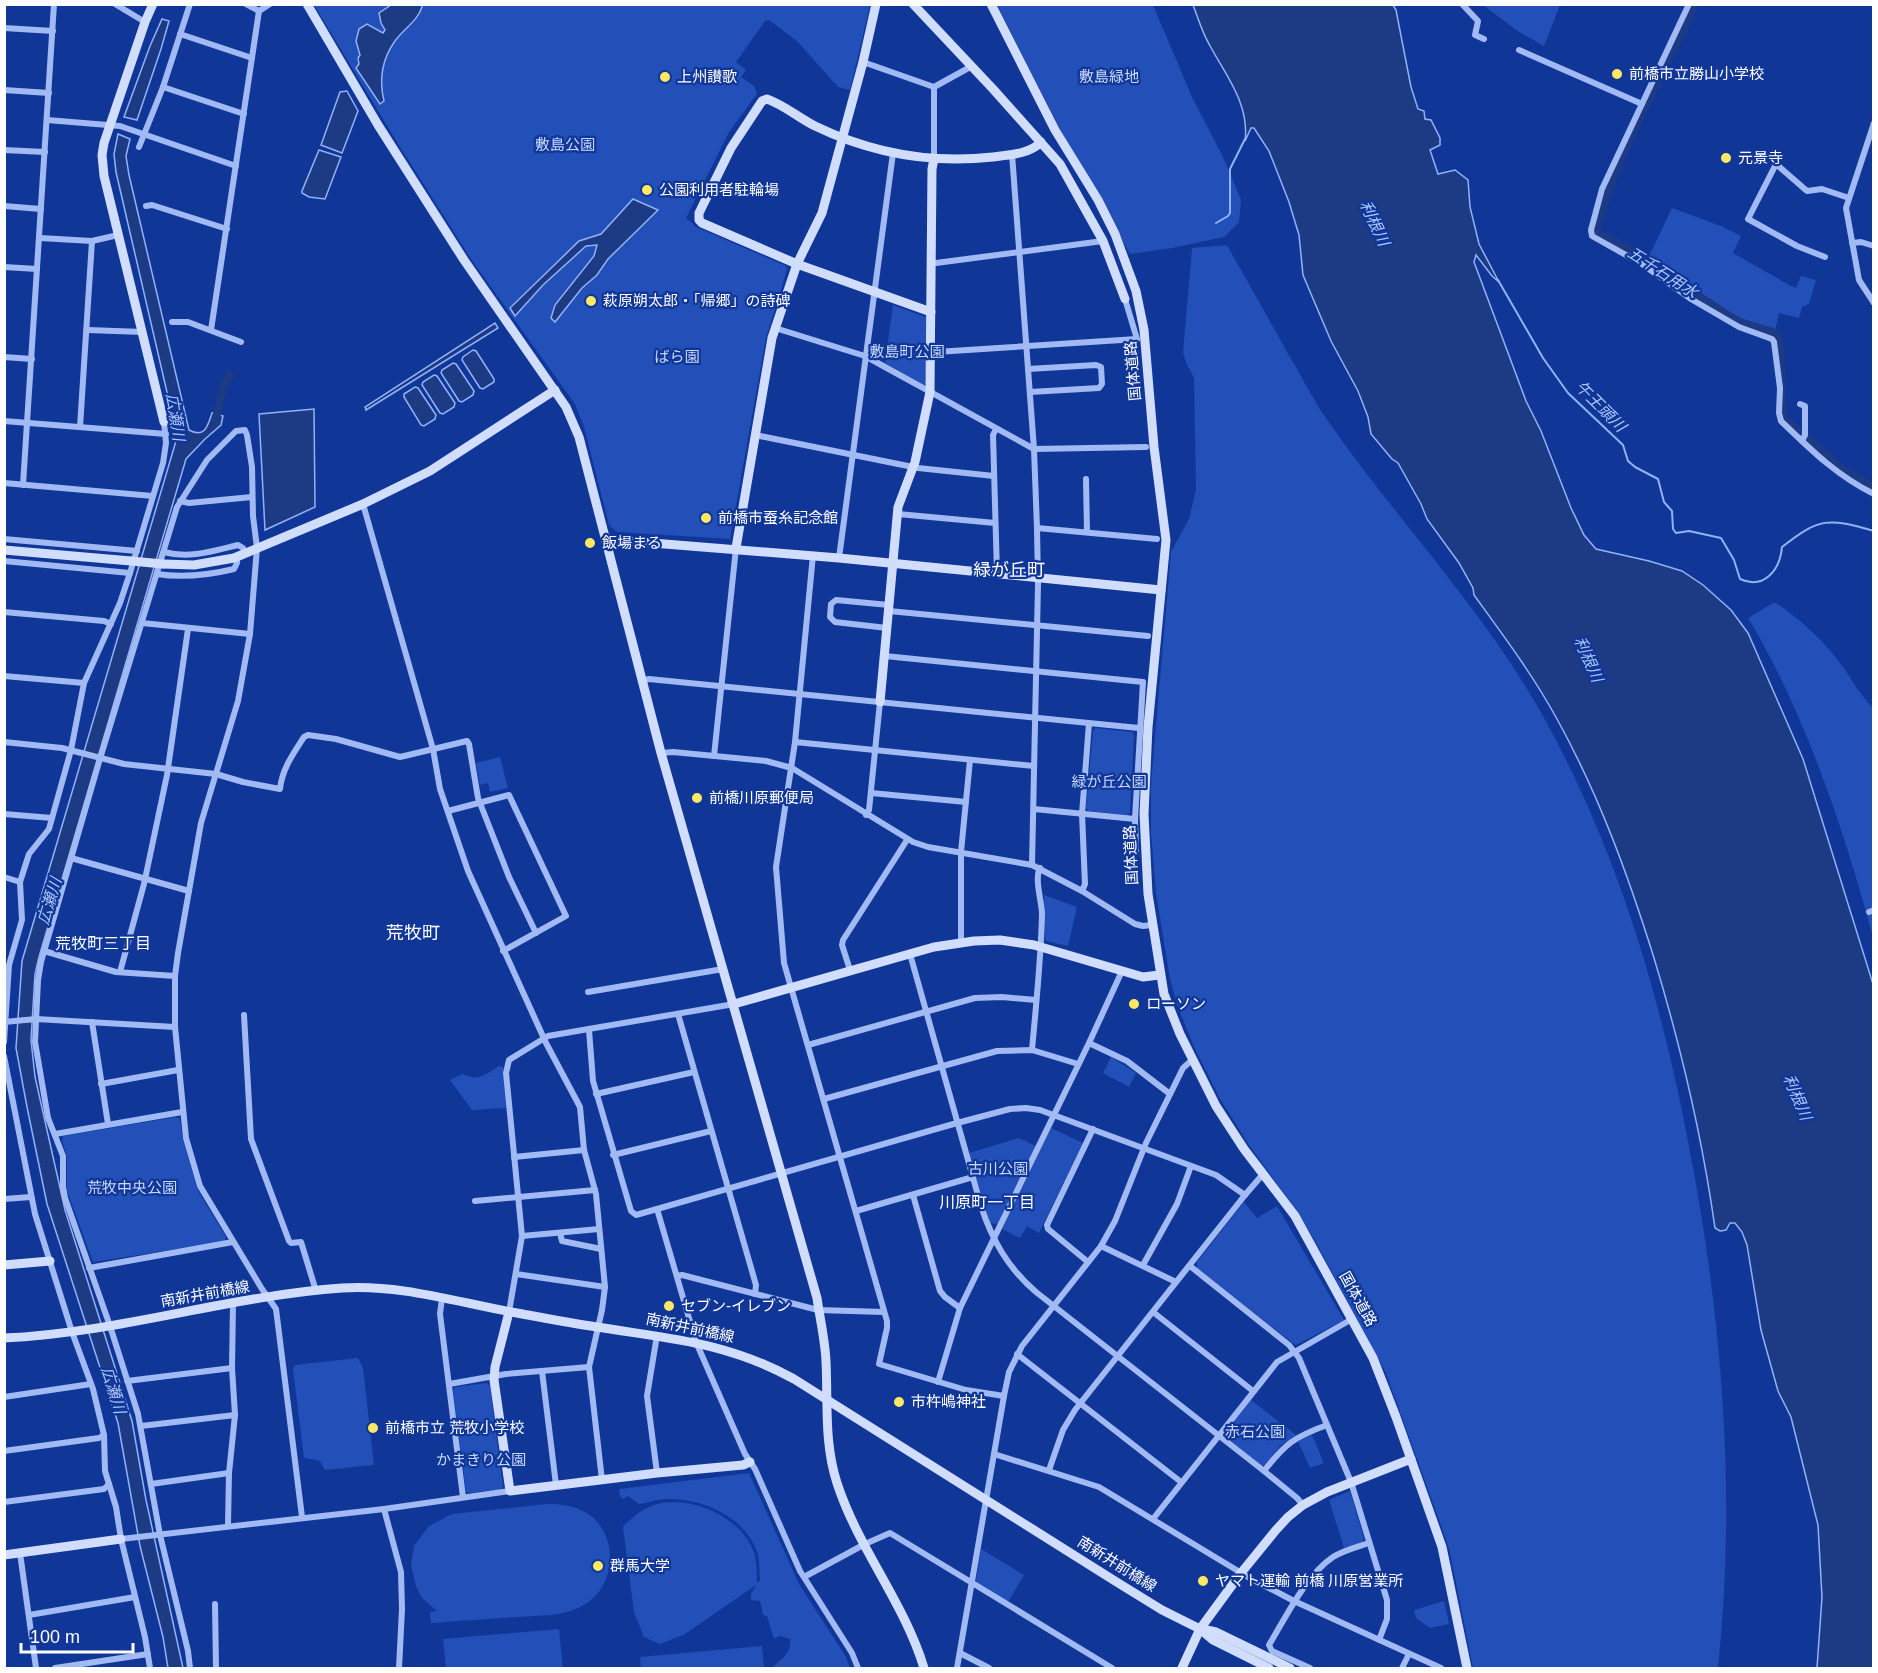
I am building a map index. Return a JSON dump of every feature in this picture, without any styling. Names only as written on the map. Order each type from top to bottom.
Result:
[{"type":"street","points":[[23,485],[54,4]]},
{"type":"street","points":[[115,4],[145,22]]},
{"type":"street","points":[[4,1042],[9,971],[22,920],[20,882],[29,854],[47,832],[52,818],[71,750],[84,683],[120,603],[163,463],[166,434],[164,422],[102,165],[102,150],[110,124],[153,4]]},
{"type":"street","points":[[140,147],[163,87],[189,4]]},
{"type":"street","points":[[246,4],[259,11]]},
{"type":"street","points":[[211,330],[259,11],[270,4]]},
{"type":"street","points":[[307,4],[378,126],[464,260],[555,390],[570,414],[579,437],[641,681],[813,1285],[825,1349],[827,1434],[833,1471],[843,1499],[865,1544],[905,1617],[924,1668]]},
{"type":"street","points":[[714,756],[736,548],[775,328],[797,264],[822,213],[863,62],[876,4]]},
{"type":"street","points":[[913,4],[1060,164],[1103,241],[1137,339],[936,352]]},
{"type":"street","name":"国体道路","points":[[991,4],[1055,130],[1098,200],[1111,226],[1136,291],[1144,330],[1154,447],[1166,540],[1148,727],[1144,792],[1146,864],[1152,926],[1160,975],[1170,1011],[1192,1060],[1224,1120],[1295,1216],[1373,1358],[1442,1547],[1467,1668]]},
{"type":"street","points":[[1461,4],[1478,21],[1475,35],[1484,39]]},
{"type":"street","points":[[1689,4],[1649,94],[1642,104],[1602,189],[1591,230],[1592,236],[1642,264],[1691,299],[1739,327],[1772,339],[1779,382],[1780,418],[1823,462],[1845,478],[1874,494]]},
{"type":"street","points":[[4,28],[52,31]]},
{"type":"street","points":[[180,34],[252,58]]},
{"type":"street","points":[[1519,50],[1642,104]]},
{"type":"street","points":[[863,62],[934,87],[972,66]]},
{"type":"street","points":[[163,87],[244,114]]},
{"type":"street","points":[[932,393],[934,87]]},
{"type":"street","points":[[4,90],[49,93]]},
{"type":"street","points":[[931,312],[797,264],[702,223],[699,220],[699,213],[731,148],[764,99],[770,100],[806,122],[843,138],[892,153],[934,159],[970,159],[1012,154],[1032,148],[1041,142]]},
{"type":"street","points":[[47,120],[110,124],[236,166]]},
{"type":"street","points":[[1874,123],[1849,198],[1847,214],[1859,280],[1874,303]]},
{"type":"street","points":[[4,150],[45,152]]},
{"type":"street","points":[[839,558],[892,153]]},
{"type":"street","points":[[1012,154],[1034,449],[1037,528],[1032,865]]},
{"type":"street","points":[[866,815],[869,810],[871,793],[898,514],[916,467],[932,393],[936,352],[937,169],[934,159]]},
{"type":"street","points":[[1825,257],[1797,246],[1748,219],[1776,164],[1807,191],[1822,189],[1849,198]]},
{"type":"street","points":[[146,206],[152,205],[227,229]]},
{"type":"street","points":[[4,206],[41,209]]},
{"type":"street","points":[[40,238],[92,242],[118,235]]},
{"type":"street","points":[[936,263],[1103,241]]},
{"type":"street","points":[[80,427],[92,242]]},
{"type":"street","points":[[1852,243],[1861,242],[1874,246]]},
{"type":"street","points":[[4,267],[38,269]]},
{"type":"street","points":[[172,322],[188,322],[241,342]]},
{"type":"street","points":[[775,328],[865,356],[1034,449],[1146,447]]},
{"type":"street","points":[[87,330],[142,332]]},
{"type":"street","points":[[4,357],[32,359]]},
{"type":"street","points":[[1028,369],[1096,365],[1101,367],[1102,384],[1100,388],[1030,392]]},
{"type":"street","points":[[4,550],[194,565],[241,555],[363,504],[430,471],[555,390]]},
{"type":"street","points":[[1800,404],[1805,406],[1805,435],[1802,441]]},
{"type":"street","points":[[4,421],[166,434]]},
{"type":"street","points":[[190,1668],[188,1651],[159,1535],[141,1426],[65,1198],[63,1156],[48,1118],[35,1042],[38,980],[44,951],[99,758],[180,501],[207,460],[240,429],[247,432],[252,467],[252,497],[257,548],[250,634],[238,701],[201,823],[175,976],[175,1027],[186,1139],[200,1186],[232,1242],[277,1312],[302,1517]]},
{"type":"street","points":[[996,429],[993,435],[997,573]]},
{"type":"street","points":[[755,435],[916,467],[994,476]]},
{"type":"street","points":[[1086,480],[1087,532]]},
{"type":"street","points":[[4,483],[153,496]]},
{"type":"street","points":[[180,501],[189,503],[252,497]]},
{"type":"street","points":[[363,504],[433,749],[440,789],[468,871],[543,1037],[580,1107],[584,1150],[595,1190],[605,1287],[589,1367],[602,1480]]},
{"type":"street","points":[[898,514],[995,523]]},
{"type":"street","points":[[1037,528],[1157,539]]},
{"type":"street","points":[[7,539],[137,551]]},
{"type":"street","points":[[606,542],[615,540],[736,548],[1161,590]]},
{"type":"street","points":[[157,574],[196,575],[231,569],[241,555],[240,546],[192,554],[164,552]]},
{"type":"street","points":[[813,555],[792,768],[776,872],[784,963],[884,1312],[887,1328],[879,1364],[966,1390],[1004,1396]]},
{"type":"street","points":[[8,562],[130,573]]},
{"type":"street","points":[[887,628],[835,622],[830,617],[831,603],[836,600],[1037,626],[1148,636]]},
{"type":"street","points":[[4,612],[104,621],[111,624]]},
{"type":"street","points":[[142,623],[250,634]]},
{"type":"street","points":[[120,972],[145,879],[168,769],[188,628]]},
{"type":"street","points":[[885,656],[1143,682],[1135,819],[1136,853]]},
{"type":"street","points":[[4,676],[84,683]]},
{"type":"street","points":[[641,681],[649,679],[1139,728]]},
{"type":"street","points":[[1082,891],[1085,884],[1082,814],[1089,723]]},
{"type":"street","points":[[4,742],[71,750],[124,764],[216,774],[237,781],[280,789],[282,776],[288,764],[304,737],[308,735],[336,739],[400,757],[468,742],[480,802],[509,877],[536,933]]},
{"type":"street","points":[[795,742],[1034,766]]},
{"type":"street","points":[[661,753],[673,752],[766,761],[792,768],[907,840],[928,847],[1032,865],[1082,891],[1135,924],[1152,926]]},
{"type":"street","points":[[961,942],[962,852],[970,760]]},
{"type":"street","points":[[871,793],[966,802]]},
{"type":"street","points":[[448,811],[509,795],[566,916],[503,951]]},
{"type":"street","points":[[1034,809],[1135,819]]},
{"type":"street","points":[[4,814],[52,818]]},
{"type":"street","points":[[850,970],[842,945],[843,940],[907,840]]},
{"type":"street","points":[[71,858],[189,891]]},
{"type":"street","points":[[1032,1050],[1041,946],[1042,901],[1037,877],[1040,868]]},
{"type":"street","points":[[4,877],[20,882]]},
{"type":"street","points":[[510,1491],[494,1376],[509,1312],[522,1236],[506,1067],[512,1057],[543,1037],[734,1004],[850,970],[961,942],[1010,941],[1041,946],[1143,977],[1160,975]]},
{"type":"street","points":[[44,951],[120,972],[175,976]]},
{"type":"street","points":[[4,954],[12,955]]},
{"type":"street","points":[[909,954],[987,1225],[1018,1275],[1118,1357],[1264,1471],[1303,1505]]},
{"type":"street","points":[[588,992],[723,969]]},
{"type":"street","points":[[938,1382],[960,1308],[1122,971]]},
{"type":"street","points":[[808,1045],[926,1011],[985,997],[1036,1000]]},
{"type":"street","points":[[678,1014],[756,1285],[755,1294]]},
{"type":"street","points":[[244,1015],[251,1139],[289,1241],[291,1243],[301,1242],[316,1291]]},
{"type":"street","points":[[5,1022],[36,1019],[175,1027]]},
{"type":"street","points":[[92,1022],[108,1124]]},
{"type":"street","points":[[589,1030],[592,1076],[596,1094],[631,1211],[636,1215],[1010,1108],[1026,1108],[1054,1114],[1221,1178],[1245,1195]]},
{"type":"street","points":[[1089,1043],[1126,1061],[1170,1094]]},
{"type":"street","points":[[824,1099],[997,1051],[1032,1050],[1078,1064]]},
{"type":"street","points":[[4,1056],[32,1197],[72,1332],[91,1384],[104,1434],[105,1472],[117,1507],[121,1539],[150,1668]]},
{"type":"street","points":[[957,1668],[1009,1372],[1017,1354],[1101,1246],[1120,1211],[1144,1149],[1170,1094],[1183,1068],[1192,1060]]},
{"type":"street","points":[[101,1084],[178,1070]]},
{"type":"street","points":[[596,1094],[694,1072]]},
{"type":"street","points":[[4,1096],[12,1095]]},
{"type":"street","points":[[55,1134],[182,1113]]},
{"type":"street","points":[[1088,1262],[1048,1229],[1047,1225],[1093,1129]]},
{"type":"street","points":[[613,1155],[711,1131]]},
{"type":"street","points":[[514,1157],[584,1150]]},
{"type":"street","points":[[1143,1265],[1176,1204],[1191,1166]]},
{"type":"street","points":[[1049,1470],[1063,1430],[1081,1403],[1263,1174]]},
{"type":"street","points":[[856,1211],[973,1177]]},
{"type":"street","points":[[476,1201],[595,1190]]},
{"type":"street","points":[[913,1195],[940,1291],[960,1308]]},
{"type":"street","points":[[4,1199],[32,1197]]},
{"type":"street","points":[[657,1209],[696,1342],[745,1454],[804,1576],[852,1653],[858,1668]]},
{"type":"street","points":[[522,1236],[599,1229]]},
{"type":"street","points":[[560,1233],[562,1241],[601,1249]]},
{"type":"street","points":[[89,1268],[232,1242]]},
{"type":"street","points":[[1101,1246],[1176,1282]]},
{"type":"street","points":[[4,1265],[50,1261]]},
{"type":"street","points":[[1190,1266],[1295,1351],[1351,1482],[1388,1606],[1387,1619],[1379,1640]]},
{"type":"street","points":[[516,1274],[605,1287]]},
{"type":"street","points":[[677,1276],[682,1275],[818,1310],[884,1312]]},
{"type":"street","name":"南新井前橋線","points":[[72,1332],[316,1291],[382,1288],[509,1312],[657,1335],[728,1350],[769,1366],[826,1398],[1162,1610],[1200,1629],[1213,1640],[1269,1668]]},
{"type":"street","points":[[442,1298],[440,1314],[463,1497]]},
{"type":"street","points":[[228,1525],[229,1473],[235,1415],[232,1368],[233,1304]]},
{"type":"street","points":[[1153,1312],[1253,1391]]},
{"type":"street","points":[[1153,1519],[1277,1362],[1352,1319]]},
{"type":"street","points":[[4,1338],[72,1332]]},
{"type":"street","points":[[657,1335],[647,1396],[657,1473]]},
{"type":"street","points":[[1017,1354],[1181,1482]]},
{"type":"street","points":[[449,1384],[494,1376],[589,1367]]},
{"type":"street","points":[[127,1381],[232,1368]]},
{"type":"street","points":[[542,1371],[556,1485]]},
{"type":"street","points":[[4,1396],[91,1384]]},
{"type":"street","points":[[141,1426],[235,1415]]},
{"type":"street","points":[[1264,1471],[1282,1448],[1292,1440],[1327,1425]]},
{"type":"street","points":[[4,1451],[99,1438],[104,1434]]},
{"type":"street","points":[[994,1454],[1099,1487],[1241,1573],[1294,1601],[1441,1668]]},
{"type":"street","points":[[1182,1668],[1200,1629],[1241,1573],[1276,1530],[1303,1505],[1351,1482],[1411,1459]]},
{"type":"street","points":[[4,1555],[228,1525],[384,1509],[556,1485],[743,1465],[750,1462]]},
{"type":"street","points":[[151,1484],[229,1473]]},
{"type":"street","points":[[4,1502],[104,1489],[109,1484]]},
{"type":"street","points":[[384,1509],[401,1572],[399,1668]]},
{"type":"street","points":[[804,1576],[890,1533],[1112,1668]]},
{"type":"street","points":[[1310,1668],[1272,1651],[1269,1647],[1294,1601],[1327,1562],[1348,1550],[1369,1543]]},
{"type":"street","points":[[20,1553],[36,1668]]},
{"type":"street","points":[[29,1615],[135,1597]]},
{"type":"street","points":[[215,1604],[216,1668]]},
{"type":"street","name":"南新井前橋線","points":[[1200,1629],[1216,1632],[1290,1668]]},
{"type":"street","points":[[960,1653],[989,1668]]},
{"type":"street","points":[[55,1668],[148,1654]]},
{"type":"street","points":[[1402,1668],[1409,1654]]},
{"type":"green space","name":"敷島公園","points":[[314,5],[870,5],[850,90],[838,87],[798,42],[769,20],[765,21],[736,62],[746,70],[741,77],[754,86],[757,94],[729,132],[686,218],[696,227],[786,266],[787,270],[766,338],[730,539],[617,532],[609,525],[584,427],[575,404],[473,262]]},
{"type":"green space","name":"敷島緑地","points":[[997,5],[1153,5],[1192,97],[1222,155],[1241,200],[1239,222],[1224,237],[1130,254],[1061,131]]},
{"type":"green space","points":[[1483,5],[1560,5],[1544,46],[1519,32]]},
{"type":"green space","points":[[1672,208],[1741,236],[1733,253],[1789,285],[1796,288],[1801,276],[1816,280],[1809,304],[1802,307],[1799,318],[1779,313],[1775,331],[1741,321],[1648,258]]},
{"type":"green space","points":[[1227,245],[1319,408],[1375,485],[1464,597],[1518,675],[1543,716],[1594,821],[1635,930],[1652,986],[1680,1100],[1711,1284],[1723,1412],[1726,1476],[1726,1540],[1718,1668],[1473,1668],[1449,1548],[1386,1373],[1314,1239],[1219,1097],[1194,1047],[1178,1007],[1170,979],[1156,893],[1151,833],[1151,784],[1171,552],[1189,519],[1196,489],[1194,378],[1183,353],[1192,248]]},
{"type":"green space","name":"敷島町公園","points":[[893,305],[928,318],[928,382],[924,385],[885,363]]},
{"type":"green space","points":[[1773,603],[1794,617],[1820,640],[1873,707],[1873,937],[1850,856],[1805,732],[1748,618]]},
{"type":"green space","name":"緑が丘公園","points":[[1096,728],[1132,732],[1134,736],[1130,813],[1127,815],[1088,811],[1086,808],[1093,731]]},
{"type":"green space","points":[[500,757],[508,788],[490,792],[488,783],[480,785],[476,763]]},
{"type":"green space","points":[[1044,895],[1077,907],[1068,946],[1045,939]]},
{"type":"green space","points":[[1111,1057],[1136,1073],[1129,1087],[1103,1073]]},
{"type":"green space","points":[[499,1066],[503,1067],[506,1108],[472,1110],[450,1080],[462,1074],[473,1077],[482,1076]]},
{"type":"green space","name":"荒牧中央公園","points":[[176,1117],[180,1119],[182,1135],[198,1191],[226,1237],[224,1242],[93,1262],[67,1191],[67,1156],[62,1141],[63,1136]]},
{"type":"green space","points":[[1051,1128],[1083,1143],[1039,1233],[1027,1226],[1020,1238],[1002,1229]]},
{"type":"green space","name":"古川公園","points":[[1019,1138],[1036,1146],[998,1224],[990,1223],[969,1153]]},
{"type":"green space","points":[[1244,1202],[1257,1218],[1277,1206],[1344,1320],[1296,1345],[1197,1268],[1197,1262]]},
{"type":"green space","points":[[358,1358],[363,1368],[374,1465],[325,1470],[320,1461],[304,1458],[293,1369],[295,1365]]},
{"type":"green space","name":"かまきり公園","points":[[487,1383],[490,1386],[503,1487],[501,1490],[468,1493],[453,1390],[455,1387]]},
{"type":"green space","name":"赤石公園","points":[[1251,1400],[1296,1435],[1280,1446],[1265,1465],[1261,1466],[1226,1437],[1225,1433]]},
{"type":"green space","points":[[1312,1435],[1324,1463],[1310,1468],[1298,1441]]},
{"type":"green space","points":[[749,1473],[799,1584],[846,1657],[850,1668],[774,1668],[788,1651],[790,1639],[780,1636],[774,1639],[767,1616],[763,1615],[760,1601],[751,1600],[751,1594],[756,1585],[685,1634],[660,1644],[644,1637],[634,1612],[623,1527],[641,1512],[656,1504],[675,1502],[689,1503],[716,1512],[739,1529],[748,1540],[755,1556],[757,1583],[760,1580],[759,1558],[751,1539],[742,1528],[720,1512],[694,1502],[680,1500],[663,1499],[639,1504],[628,1496],[623,1499],[619,1489]]},
{"type":"green space","points":[[1350,1491],[1364,1539],[1362,1542],[1344,1548],[1329,1500]]},
{"type":"green space","points":[[548,1504],[570,1506],[581,1510],[591,1516],[600,1526],[606,1538],[610,1551],[610,1564],[601,1588],[593,1598],[575,1610],[559,1614],[431,1623],[430,1612],[437,1611],[422,1598],[416,1586],[411,1565],[414,1546],[429,1526],[452,1514]]},
{"type":"green space","points":[[981,1549],[1024,1575],[1008,1602],[977,1584]]},
{"type":"green space","points":[[1444,1601],[1449,1624],[1430,1628],[1416,1618],[1414,1610]]},
{"type":"green space","points":[[559,1629],[563,1668],[446,1668],[443,1639]]},
{"type":"green space","points":[[762,1646],[764,1668],[641,1668],[640,1657]]},
{"type":"water","points":[[391,5],[421,5],[422,7],[417,17],[395,41],[387,55],[382,78],[384,101],[380,104],[356,68],[360,55],[356,41],[359,29],[367,24],[383,33],[385,30],[379,13]]},
{"type":"water","name":"利根川","points":[[1193,5],[1393,5],[1418,109],[1424,111],[1425,119],[1431,120],[1440,138],[1440,145],[1430,150],[1438,174],[1455,170],[1468,180],[1470,207],[1479,244],[1499,282],[1476,255],[1474,262],[1526,401],[1541,431],[1584,535],[1596,549],[1682,571],[1703,585],[1731,610],[1748,633],[1803,759],[1873,984],[1873,1668],[1817,1668],[1822,1597],[1818,1525],[1791,1417],[1778,1391],[1761,1330],[1747,1245],[1742,1232],[1735,1223],[1730,1223],[1726,1230],[1720,1231],[1715,1228],[1690,1092],[1673,1025],[1644,927],[1612,836],[1586,777],[1548,703],[1474,595],[1473,588],[1459,563],[1427,519],[1398,463],[1371,434],[1368,417],[1358,391],[1331,341],[1303,275],[1299,235],[1269,151],[1254,128],[1251,128],[1245,141],[1246,127],[1240,102],[1202,30]]},
{"type":"water","points":[[162,19],[169,21],[137,120],[124,117],[150,46]]},
{"type":"water","points":[[347,91],[358,111],[342,153],[321,145],[340,92]]},
{"type":"water","name":"広瀬川","points":[[118,134],[130,139],[126,156],[129,175],[189,430],[202,432],[212,413],[223,416],[221,425],[186,459],[39,957],[35,974],[31,1040],[35,1077],[65,1210],[132,1421],[146,1500],[183,1668],[168,1668],[163,1637],[140,1546],[118,1423],[47,1204],[16,1048],[22,961],[176,441],[176,431],[116,172],[114,154]]},
{"type":"water","points":[[319,150],[341,157],[325,199],[309,197],[302,193]]},
{"type":"water","points":[[633,199],[658,210],[608,259],[597,275],[582,288],[555,322],[551,318],[555,305],[594,256],[597,245],[586,246],[543,285],[515,316],[510,308],[579,241],[601,234]]},
{"type":"water","points":[[495,323],[498,328],[366,410],[365,407]]},
{"type":"water","points":[[473,350],[476,351],[494,379],[494,382],[483,389],[480,388],[462,360]]},
{"type":"water","points":[[453,363],[456,364],[474,391],[473,395],[462,402],[459,401],[441,373]]},
{"type":"water","points":[[434,375],[437,376],[455,403],[454,407],[443,414],[440,413],[422,385]]},
{"type":"water","points":[[415,387],[418,388],[436,415],[435,419],[424,426],[421,425],[404,397],[404,394]]},
{"type":"water","points":[[314,409],[315,507],[265,530],[259,414]]},
{"type":"waterway","name":"五千石用水","points":[[1695,4],[1628,143],[1605,200],[1596,232],[1642,256],[1662,272],[1731,317],[1773,332],[1778,337],[1780,349],[1785,419],[1841,468],[1874,488]]},
{"type":"waterway","points":[[1216,223],[1230,213],[1230,169],[1245,139]]},
{"type":"waterway","name":"午王頭川","points":[[1498,280],[1543,358],[1568,393],[1623,445],[1628,461],[1658,479],[1664,502],[1672,511],[1673,529],[1676,533],[1689,531],[1721,538],[1734,560],[1740,579],[1756,582],[1769,576],[1778,563],[1782,547],[1816,525],[1835,522],[1874,531]]},
{"type":"waterway","points":[[215,423],[224,384],[230,375]]},
{"type":"place","name":"前橋市立勝山小学校","points":[[1617,74]]},
{"type":"place","name":"上州讃歌","points":[[665,77]]},
{"type":"place","name":"元景寺","points":[[1726,158]]},
{"type":"place","name":"公園利用者駐輪場","points":[[647,190]]},
{"type":"place","name":"萩原朔太郎・「帰郷」の詩碑","points":[[591,301]]},
{"type":"place","name":"前橋市蚕糸記念館","points":[[706,518]]},
{"type":"place","name":"飯場まる","points":[[590,543]]},
{"type":"place","name":"前橋川原郵便局","points":[[697,798]]},
{"type":"place","name":"ローソン","points":[[1134,1004]]},
{"type":"place","name":"セブン-イレブン","points":[[669,1306]]},
{"type":"place","name":"市杵嶋神社","points":[[899,1402]]},
{"type":"place","name":"前橋市立 荒牧小学校","points":[[373,1428]]},
{"type":"place","name":"群馬大学","points":[[598,1566]]},
{"type":"place","name":"ヤマト運輸 前橋 川原営業所","points":[[1203,1581]]},
{"type":"district","name":"緑が丘町","points":[[1009,570]]},
{"type":"district","name":"荒牧町","points":[[413,933]]},
{"type":"district","name":"荒牧町三丁目","points":[[103,943]]},
{"type":"district","name":"川原町一丁目","points":[[987,1202]]},
{"type":"park label","name":"ばら園","points":[[677,357]]}]
